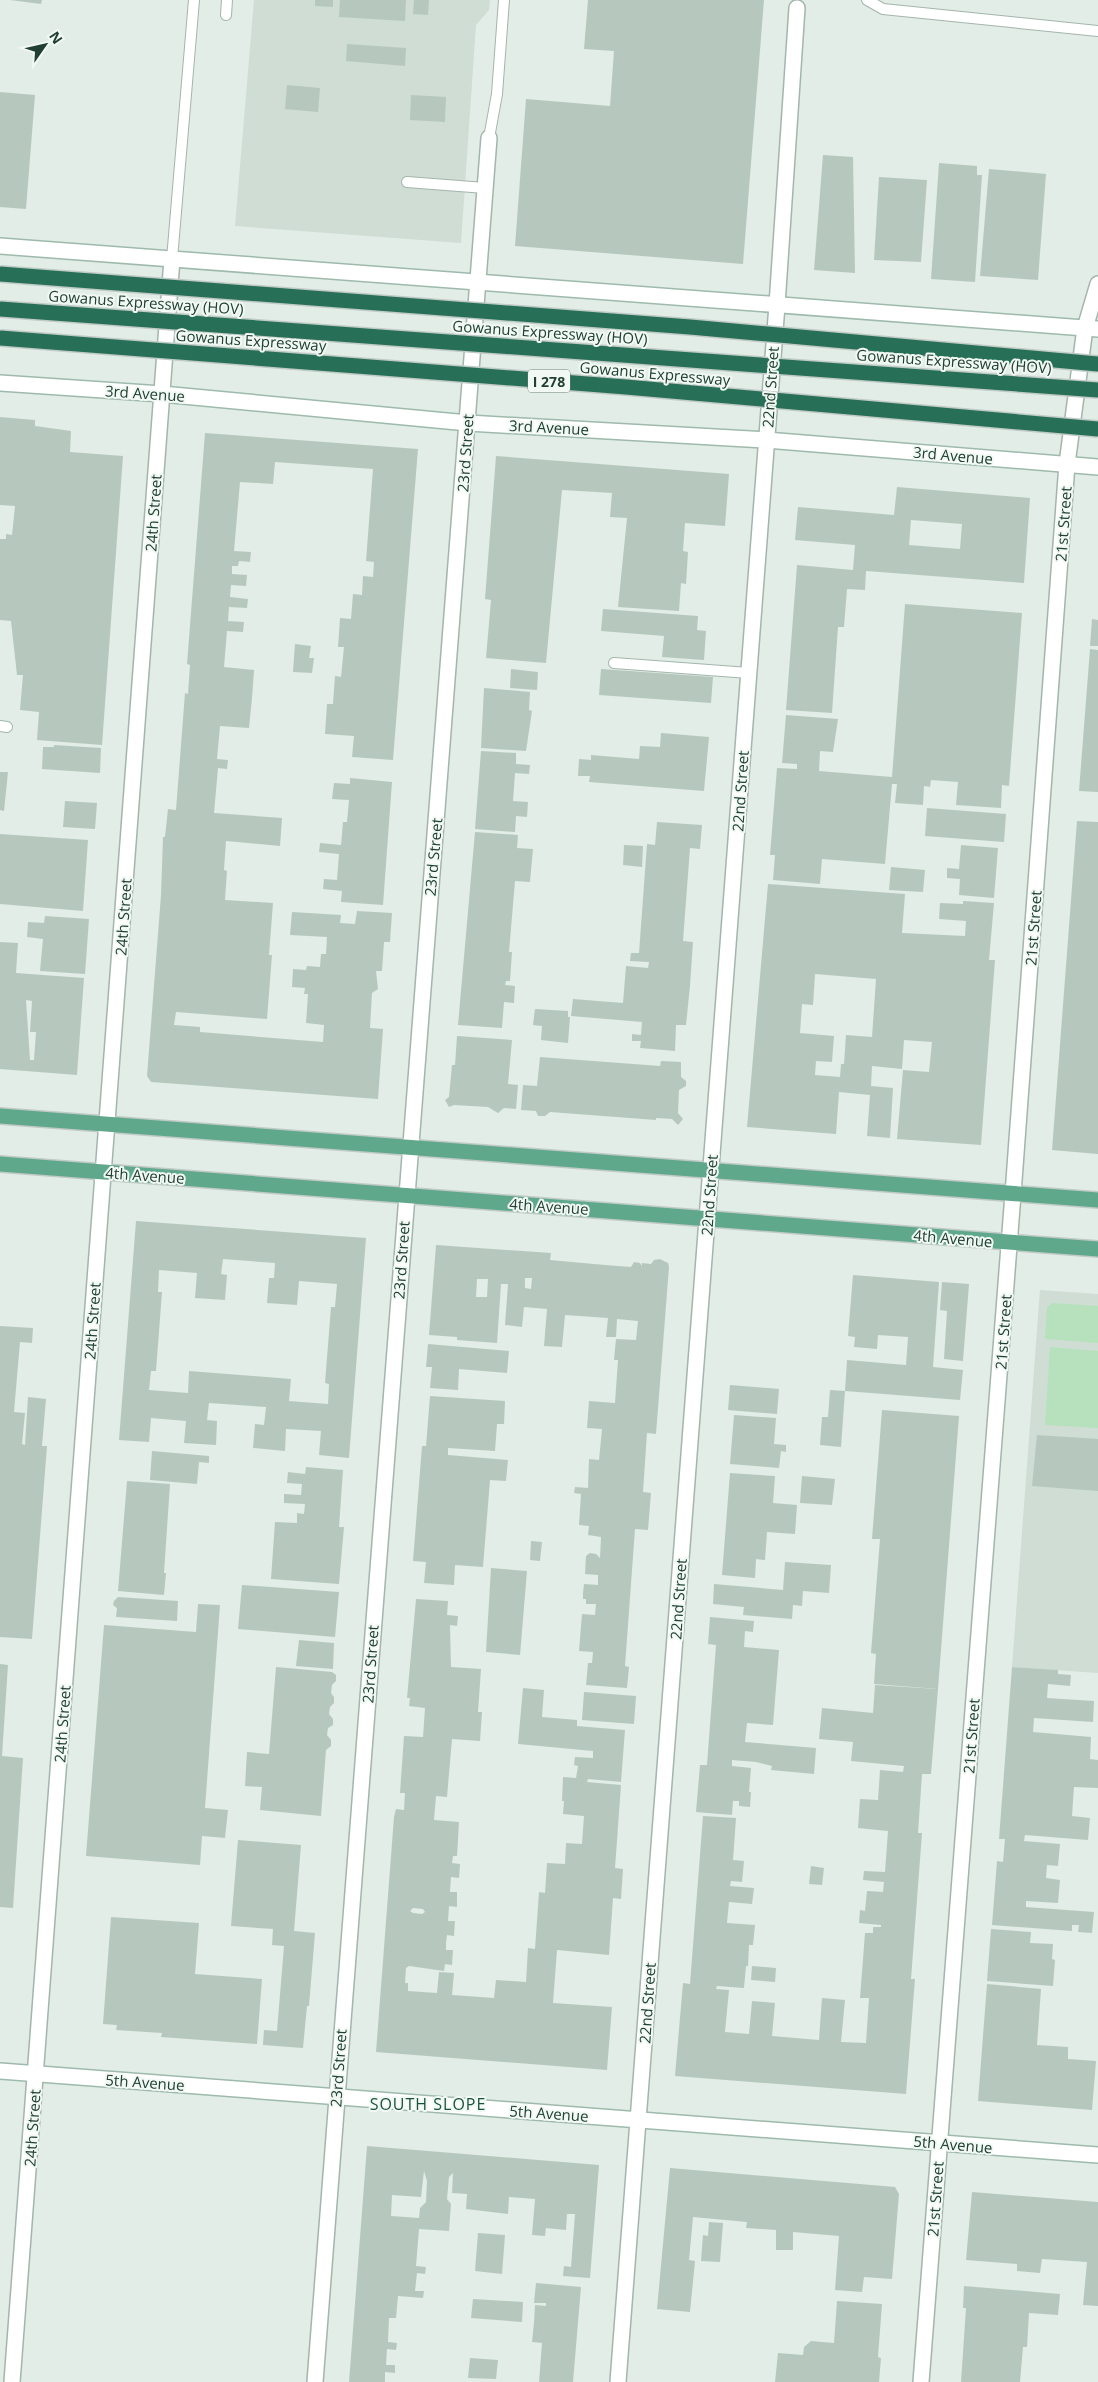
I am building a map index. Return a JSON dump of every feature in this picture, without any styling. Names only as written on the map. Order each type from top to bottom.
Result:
[{"type":"highway","points":[[0,274],[690,327],[1098,364]]},
{"type":"highway","name":"Gowanus Expressway (HOV)","points":[[0,309],[1024,383],[1098,390]]},
{"type":"highway","name":"Gowanus Expressway","points":[[0,338],[626,387],[1098,429]]},
{"type":"main road","points":[[0,1116],[1098,1200]]},
{"type":"main road","name":"4th Avenue","points":[[0,1164],[1098,1249]]},
{"type":"street","name":"22nd Street","points":[[618,2382],[777,305],[797,4]]},
{"type":"street","name":"23rd Street","points":[[314,2382],[468,422],[488,138]]},
{"type":"street","points":[[0,246],[1092,328]]},
{"type":"street","name":"24th Street","points":[[12,2382],[172,259]]},
{"type":"street","name":"21st Street","points":[[921,2382],[1010,1242],[1067,464],[1092,328],[1098,284]]},
{"type":"street","name":"3rd Avenue","points":[[0,383],[162,394],[468,422],[766,440],[1098,466]]},
{"type":"street","name":"5th Avenue","points":[[0,2071],[1098,2155]]},
{"type":"lane","points":[[172,259],[194,0]]},
{"type":"lane","points":[[226,15],[227,0]]},
{"type":"lane","points":[[488,138],[497,94],[504,0]]},
{"type":"lane","points":[[867,0],[883,9],[1098,31]]},
{"type":"lane","points":[[407,182],[485,188]]},
{"type":"lane","points":[[614,663],[749,673]]},
{"type":"shaded area","points":[[254,0],[490,0],[489,10],[476,25],[461,243],[235,226]]},
{"type":"shaded area","points":[[1040,1290],[1098,1294],[1098,1673],[1012,1667]]},
{"type":"green space","points":[[1053,1303],[1098,1306],[1098,1343],[1045,1339],[1047,1307]]},
{"type":"green space","points":[[1050,1347],[1098,1351],[1098,1428],[1045,1425]]},
{"type":"building","points":[[10,0],[42,0],[41,4]]},
{"type":"building","points":[[315,0],[333,0],[333,7],[315,6]]},
{"type":"building","points":[[340,0],[406,0],[405,21],[339,17]]},
{"type":"building","points":[[414,0],[429,0],[428,15],[413,14]]},
{"type":"building","points":[[588,0],[764,0],[743,264],[515,246],[526,99],[610,106],[614,51],[584,49]]},
{"type":"building","points":[[347,44],[406,48],[405,66],[346,61]]},
{"type":"building","points":[[287,85],[320,88],[318,112],[285,109]]},
{"type":"building","points":[[0,92],[35,95],[26,209],[0,207]]},
{"type":"building","points":[[411,95],[446,97],[445,122],[410,120]]},
{"type":"building","points":[[823,155],[853,157],[855,273],[814,270]]},
{"type":"building","points":[[939,163],[977,166],[977,175],[982,175],[975,282],[931,279]]},
{"type":"building","points":[[989,169],[1046,174],[1038,280],[980,276]]},
{"type":"building","points":[[879,177],[927,180],[921,262],[874,260]]},
{"type":"building","points":[[0,417],[35,420],[35,426],[71,431],[70,452],[123,456],[102,745],[37,740],[39,712],[20,710],[23,675],[17,675],[11,621],[0,620],[0,539],[6,539],[6,534],[12,535],[15,506],[0,505]]},
{"type":"building","points":[[205,433],[418,449],[393,760],[352,757],[354,736],[325,734],[327,704],[333,704],[335,676],[341,677],[344,647],[338,647],[340,618],[351,619],[353,594],[362,595],[363,576],[373,577],[374,562],[366,561],[373,469],[275,462],[273,484],[240,482],[234,551],[251,552],[250,562],[239,561],[238,566],[232,566],[232,574],[247,575],[246,586],[231,585],[230,597],[248,599],[247,608],[229,607],[228,621],[244,622],[243,632],[227,631],[224,667],[254,670],[252,698],[249,728],[220,726],[217,759],[228,760],[227,769],[218,768],[214,813],[282,818],[280,846],[226,841],[224,870],[227,871],[225,900],[273,903],[269,955],[272,955],[267,1019],[176,1012],[174,1025],[200,1027],[200,1032],[323,1042],[324,1025],[306,1023],[308,994],[304,994],[305,988],[292,987],[293,969],[306,970],[307,966],[320,967],[321,954],[326,954],[327,937],[290,935],[292,912],[341,915],[340,923],[355,924],[357,911],[392,913],[390,942],[384,942],[382,971],[376,971],[378,989],[372,993],[370,1028],[383,1029],[378,1099],[151,1082],[147,1076],[161,895],[163,837],[165,837],[168,809],[176,810],[185,693],[188,694],[190,665],[187,664]]},
{"type":"building","points":[[496,456],[729,474],[725,526],[685,523],[683,551],[688,552],[686,584],[681,583],[679,611],[618,607],[627,518],[610,517],[612,493],[562,490],[546,663],[486,658],[491,600],[485,599]]},
{"type":"building","points":[[897,487],[1030,498],[1024,583],[866,571],[865,590],[847,589],[844,627],[838,627],[832,713],[786,710],[797,565],[853,570],[855,545],[795,540],[798,507],[894,515]],"holes":[[[911,520],[962,524],[960,549],[909,545]]]},
{"type":"building","points":[[905,604],[1022,613],[1009,786],[1002,785],[1001,808],[956,805],[958,782],[931,780],[930,787],[924,786],[923,805],[895,803],[897,784],[892,784],[885,864],[822,859],[820,884],[773,880],[775,855],[770,855],[777,768],[797,769],[797,764],[782,763],[786,715],[838,719],[833,752],[820,751],[819,771],[892,777]]},
{"type":"building","points":[[603,609],[698,616],[697,630],[706,631],[704,660],[662,657],[664,636],[601,631]]},
{"type":"building","points":[[1092,619],[1098,620],[1098,646],[1090,646]]},
{"type":"building","points":[[295,644],[311,646],[309,658],[314,658],[312,673],[293,672]]},
{"type":"building","points":[[1090,649],[1098,650],[1098,792],[1079,791]]},
{"type":"building","points":[[511,669],[538,672],[537,690],[510,688]]},
{"type":"building","points":[[601,669],[713,677],[711,703],[599,695]]},
{"type":"building","points":[[484,688],[530,692],[529,710],[532,711],[526,751],[481,748]]},
{"type":"building","points":[[661,733],[709,737],[704,791],[589,782],[590,776],[578,776],[579,759],[591,760],[591,755],[639,759],[640,746],[660,747]]},
{"type":"building","points":[[54,745],[101,748],[100,773],[42,769],[43,747],[54,747]]},
{"type":"building","points":[[481,751],[516,753],[516,764],[530,765],[529,774],[515,773],[513,801],[528,802],[527,817],[516,816],[515,832],[475,829]]},
{"type":"building","points":[[0,772],[8,772],[4,811],[0,810]]},
{"type":"building","points":[[350,778],[392,782],[383,905],[341,902],[342,891],[323,889],[324,879],[337,880],[339,854],[319,852],[320,843],[341,845],[343,822],[347,822],[349,800],[332,799],[334,783],[350,784]]},
{"type":"building","points":[[65,801],[97,803],[95,829],[63,827]]},
{"type":"building","points":[[927,808],[1006,814],[1004,842],[925,836]]},
{"type":"building","points":[[1077,821],[1098,822],[1098,1154],[1052,1150]]},
{"type":"building","points":[[657,822],[702,825],[700,849],[690,848],[683,941],[693,942],[690,986],[686,1025],[676,1025],[675,1051],[640,1048],[641,1041],[632,1041],[632,1034],[641,1035],[642,1022],[571,1016],[573,999],[623,1003],[626,966],[648,968],[649,962],[630,961],[631,953],[639,953],[647,844],[655,845]]},
{"type":"building","points":[[475,832],[518,835],[517,848],[533,849],[530,882],[515,881],[509,952],[512,952],[510,981],[506,981],[505,985],[515,986],[514,1003],[504,1002],[502,1028],[458,1025]]},
{"type":"building","points":[[0,834],[88,840],[83,911],[0,904]]},
{"type":"building","points":[[624,845],[643,846],[642,867],[623,865]]},
{"type":"building","points":[[961,845],[998,848],[994,898],[959,895],[960,879],[947,878],[947,868],[959,869]]},
{"type":"building","points":[[891,867],[925,870],[923,892],[889,890]]},
{"type":"building","points":[[768,884],[905,894],[902,933],[965,936],[966,921],[939,919],[940,903],[963,904],[963,901],[994,903],[989,960],[995,960],[981,1145],[897,1139],[903,1070],[929,1072],[932,1042],[904,1040],[902,1069],[872,1066],[871,1086],[893,1088],[890,1138],[867,1136],[870,1095],[839,1092],[836,1134],[747,1127]],"holes":[[[815,974],[876,979],[872,1037],[846,1035],[844,1064],[841,1064],[840,1077],[815,1075],[816,1061],[832,1062],[834,1036],[800,1033],[802,1004],[813,1005]]]},
{"type":"building","points":[[45,916],[89,919],[85,974],[40,971],[43,939],[27,937],[28,922],[44,923]]},
{"type":"building","points":[[0,942],[18,943],[16,973],[84,978],[77,1075],[0,1069]],"holes":[[[26,1000],[32,1001],[30,1032],[36,1032],[34,1060],[30,1060]]]},
{"type":"building","points":[[535,1009],[568,1011],[568,1017],[570,1017],[568,1043],[541,1040],[542,1026],[533,1025]]},
{"type":"building","points":[[457,1036],[512,1040],[508,1084],[518,1085],[516,1109],[504,1108],[498,1113],[488,1107],[454,1105],[449,1107],[445,1100],[449,1097],[452,1065],[455,1065]]},
{"type":"building","points":[[540,1057],[660,1066],[661,1061],[681,1062],[681,1077],[686,1081],[686,1086],[679,1090],[678,1113],[683,1119],[678,1125],[672,1119],[656,1118],[656,1120],[550,1112],[545,1116],[538,1116],[536,1111],[521,1110],[523,1085],[537,1086]]},
{"type":"building","points":[[136,1221],[366,1238],[349,1458],[319,1455],[321,1431],[286,1429],[285,1451],[253,1448],[255,1424],[264,1425],[266,1407],[209,1403],[207,1420],[217,1421],[216,1445],[184,1443],[186,1421],[151,1418],[149,1442],[119,1440]],"holes":[[[223,1259],[275,1263],[274,1278],[269,1278],[267,1303],[297,1305],[299,1281],[337,1284],[335,1307],[331,1307],[325,1383],[329,1384],[328,1404],[289,1401],[291,1379],[189,1371],[188,1393],[149,1390],[151,1371],[156,1371],[162,1292],[158,1292],[159,1270],[197,1273],[195,1298],[225,1300],[227,1275],[221,1274]]]},
{"type":"building","points":[[436,1245],[551,1253],[550,1260],[605,1265],[631,1267],[634,1262],[640,1263],[642,1266],[642,1263],[651,1264],[654,1260],[660,1259],[668,1263],[656,1434],[647,1433],[643,1492],[651,1493],[648,1530],[635,1529],[625,1666],[629,1667],[627,1688],[586,1685],[588,1663],[592,1663],[593,1652],[579,1651],[582,1614],[595,1615],[596,1604],[586,1604],[586,1599],[583,1599],[583,1593],[584,1584],[598,1585],[598,1575],[585,1574],[586,1556],[590,1553],[596,1554],[600,1558],[601,1537],[588,1535],[589,1526],[579,1525],[581,1494],[574,1493],[575,1487],[588,1488],[589,1459],[599,1460],[602,1429],[587,1428],[589,1401],[615,1403],[618,1360],[614,1360],[616,1339],[636,1340],[638,1321],[617,1319],[616,1337],[606,1337],[608,1318],[565,1315],[562,1347],[544,1346],[547,1309],[524,1307],[522,1327],[505,1325],[508,1284],[501,1284],[497,1343],[457,1340],[457,1337],[429,1335]],"holes":[[[525,1278],[532,1278],[531,1289],[525,1288]],[[477,1279],[488,1279],[487,1297],[476,1297]]]},
{"type":"building","points":[[853,1275],[939,1282],[933,1367],[963,1370],[960,1400],[845,1391],[847,1360],[906,1365],[908,1337],[878,1335],[877,1349],[854,1347],[855,1337],[848,1336]]},
{"type":"building","points":[[942,1282],[969,1284],[963,1361],[944,1359],[947,1311],[940,1310]]},
{"type":"building","points":[[0,1326],[33,1328],[32,1343],[20,1342],[14,1412],[25,1413],[22,1444],[25,1445],[28,1397],[46,1399],[42,1446],[47,1446],[32,1639],[0,1637]]},
{"type":"building","points":[[428,1344],[509,1351],[507,1373],[459,1369],[458,1390],[430,1388],[432,1367],[426,1367]]},
{"type":"building","points":[[730,1385],[779,1389],[777,1414],[728,1410]]},
{"type":"building","points":[[830,1390],[845,1391],[841,1447],[820,1445],[822,1417],[828,1417]]},
{"type":"building","points":[[430,1396],[505,1401],[504,1424],[497,1424],[495,1451],[448,1448],[448,1455],[508,1460],[506,1481],[490,1480],[483,1567],[455,1565],[454,1585],[424,1583],[426,1562],[413,1561],[422,1446],[426,1446]]},
{"type":"building","points":[[882,1410],[959,1416],[938,1689],[874,1684],[876,1654],[871,1653],[880,1539],[872,1539]]},
{"type":"building","points":[[734,1415],[776,1418],[774,1444],[786,1445],[786,1452],[781,1451],[779,1468],[730,1464]]},
{"type":"building","points":[[1037,1435],[1098,1439],[1098,1491],[1032,1486]]},
{"type":"building","points":[[152,1451],[209,1456],[209,1463],[199,1462],[197,1484],[150,1480]]},
{"type":"building","points":[[306,1467],[343,1470],[339,1527],[344,1527],[339,1584],[271,1579],[275,1522],[297,1523],[297,1513],[304,1514],[305,1504],[284,1503],[284,1494],[301,1495],[302,1484],[287,1483],[288,1472],[305,1474]]},
{"type":"building","points":[[730,1473],[775,1476],[773,1503],[797,1505],[795,1534],[767,1532],[765,1560],[756,1559],[755,1578],[722,1575]]},
{"type":"building","points":[[802,1476],[835,1479],[832,1505],[800,1503]]},
{"type":"building","points":[[127,1481],[170,1484],[164,1595],[118,1591]]},
{"type":"building","points":[[531,1541],[542,1542],[540,1561],[530,1560]]},
{"type":"building","points":[[785,1562],[831,1565],[829,1593],[803,1591],[802,1606],[793,1605],[792,1619],[743,1615],[744,1607],[713,1604],[714,1584],[783,1590]]},
{"type":"building","points":[[491,1568],[527,1571],[520,1655],[486,1652]]},
{"type":"building","points":[[242,1585],[339,1592],[335,1637],[238,1629]]},
{"type":"building","points":[[118,1597],[178,1601],[177,1621],[116,1617],[117,1608],[113,1605]]},
{"type":"building","points":[[416,1599],[448,1601],[447,1615],[458,1616],[457,1626],[450,1625],[451,1667],[481,1669],[478,1712],[482,1712],[480,1741],[452,1739],[447,1797],[436,1796],[434,1820],[459,1822],[457,1856],[453,1856],[452,1863],[460,1864],[459,1878],[451,1877],[450,1892],[457,1892],[457,1907],[449,1906],[448,1921],[455,1921],[454,1936],[447,1935],[446,1943],[446,1950],[453,1950],[452,1965],[445,1964],[444,1971],[409,1966],[406,1968],[405,1983],[408,1983],[408,1991],[437,1993],[439,1972],[454,1973],[452,1995],[494,1998],[496,1980],[526,1982],[528,1948],[535,1949],[539,1892],[545,1893],[547,1863],[565,1864],[566,1843],[582,1844],[584,1816],[563,1814],[563,1777],[576,1778],[578,1766],[574,1765],[575,1757],[593,1758],[593,1751],[518,1744],[523,1688],[544,1690],[542,1717],[577,1720],[577,1726],[625,1730],[621,1782],[588,1779],[587,1782],[621,1785],[615,1868],[623,1869],[621,1899],[613,1898],[609,1955],[557,1950],[553,2003],[612,2007],[607,2070],[376,2052],[394,1817],[396,1809],[404,1810],[405,1793],[400,1793],[404,1736],[423,1737],[425,1708],[409,1706],[410,1698],[407,1698]],"holes":[[[413,1908],[423,1909],[425,1912],[422,1914],[410,1911]]]},
{"type":"building","points":[[198,1604],[220,1605],[205,1808],[228,1810],[225,1838],[202,1836],[200,1865],[86,1856],[104,1625],[196,1632]]},
{"type":"building","points":[[710,1617],[754,1621],[753,1632],[745,1631],[744,1647],[779,1650],[773,1725],[747,1723],[745,1742],[816,1748],[814,1774],[771,1770],[772,1766],[756,1762],[732,1760],[732,1766],[751,1768],[749,1792],[751,1792],[750,1807],[739,1806],[739,1801],[733,1801],[732,1815],[696,1812],[700,1765],[707,1765],[716,1645],[708,1644]]},
{"type":"building","points":[[299,1640],[334,1643],[333,1669],[296,1666]]},
{"type":"building","points":[[0,1664],[8,1665],[2,1756],[23,1758],[13,1908],[0,1907]]},
{"type":"building","points":[[276,1667],[332,1672],[336,1675],[336,1681],[332,1685],[331,1693],[334,1697],[334,1703],[330,1707],[329,1714],[333,1719],[333,1725],[328,1728],[327,1735],[331,1740],[331,1746],[326,1750],[321,1816],[260,1810],[262,1787],[245,1786],[247,1752],[269,1754]]},
{"type":"building","points":[[1012,1667],[1058,1670],[1058,1674],[1071,1675],[1070,1686],[1048,1684],[1047,1698],[1094,1701],[1093,1722],[1034,1718],[1033,1732],[1091,1737],[1090,1759],[1098,1760],[1098,1788],[1074,1787],[1072,1816],[1090,1818],[1088,1840],[1025,1835],[1024,1841],[1060,1844],[1058,1866],[1047,1865],[1046,1878],[1060,1880],[1058,1903],[1026,1901],[1026,1907],[1094,1912],[1092,1933],[1078,1932],[1079,1925],[1072,1925],[1072,1931],[992,1925],[997,1861],[1003,1862],[1005,1839],[999,1839]]},
{"type":"building","points":[[875,1685],[938,1689],[931,1774],[922,1774],[918,1833],[922,1833],[911,1979],[915,1979],[906,2094],[675,2076],[683,1983],[690,1984],[703,1816],[736,1818],[733,1860],[744,1861],[742,1882],[731,1881],[730,1886],[754,1888],[752,1904],[729,1902],[727,1923],[755,1925],[753,1945],[749,1945],[744,1988],[717,1986],[716,1989],[729,1990],[725,2032],[749,2034],[752,2001],[775,2003],[772,2036],[819,2040],[822,1998],[845,2000],[841,2042],[866,2043],[869,1998],[860,1998],[865,1933],[873,1933],[873,1927],[881,1927],[881,1925],[859,1923],[860,1910],[865,1911],[867,1891],[883,1892],[884,1882],[863,1880],[864,1871],[885,1872],[888,1831],[858,1828],[860,1799],[878,1800],[880,1770],[903,1772],[904,1766],[851,1761],[853,1742],[819,1739],[822,1708],[873,1713]]},
{"type":"building","points":[[584,1692],[636,1696],[634,1724],[582,1720]]},
{"type":"building","points":[[238,1840],[301,1845],[294,1931],[315,1933],[309,2006],[307,2006],[303,2048],[263,2045],[264,2030],[277,2031],[284,1946],[272,1945],[273,1929],[231,1926]]},
{"type":"building","points":[[811,1866],[824,1868],[822,1885],[809,1884]]},
{"type":"building","points":[[111,1917],[199,1923],[195,1974],[262,1979],[257,2044],[161,2037],[162,2033],[116,2030],[117,2025],[103,2024]]},
{"type":"building","points":[[991,1929],[1031,1932],[1030,1943],[1053,1944],[1052,1959],[1055,1960],[1053,1986],[987,1981]]},
{"type":"building","points":[[752,1966],[776,1968],[775,1982],[751,1980]]},
{"type":"building","points":[[987,1984],[1041,1989],[1037,2045],[1068,2047],[1068,2059],[1096,2061],[1092,2110],[978,2101]]},
{"type":"building","points":[[367,2146],[599,2165],[590,2278],[563,2276],[564,2266],[571,2267],[575,2214],[567,2214],[566,2230],[546,2228],[545,2236],[532,2235],[535,2199],[509,2197],[508,2214],[466,2209],[467,2194],[452,2193],[453,2173],[449,2177],[447,2199],[451,2204],[449,2231],[419,2229],[416,2266],[426,2267],[425,2274],[417,2273],[415,2291],[424,2291],[423,2298],[398,2296],[396,2318],[389,2318],[388,2342],[397,2343],[396,2350],[387,2349],[386,2365],[395,2365],[395,2373],[385,2372],[385,2382],[349,2382]],"holes":[[[424,2171],[427,2181],[426,2202],[420,2208],[419,2218],[391,2216],[392,2195],[421,2197]]]},
{"type":"building","points":[[670,2168],[895,2187],[899,2194],[892,2279],[864,2277],[862,2292],[835,2290],[839,2236],[793,2232],[793,2250],[776,2250],[776,2230],[746,2228],[747,2222],[693,2217],[689,2260],[695,2261],[690,2312],[657,2309]]},
{"type":"building","points":[[972,2192],[1098,2202],[1098,2306],[1083,2305],[1087,2262],[1042,2259],[1040,2273],[1017,2271],[1017,2264],[966,2260]]},
{"type":"building","points":[[709,2222],[723,2223],[720,2262],[701,2261],[703,2235],[708,2236]]},
{"type":"building","points":[[478,2233],[505,2235],[502,2274],[475,2271]]},
{"type":"building","points":[[536,2283],[581,2287],[573,2382],[539,2382],[542,2343],[532,2342],[535,2305],[546,2306],[546,2303],[534,2303]]},
{"type":"building","points":[[964,2286],[1060,2294],[1058,2315],[1029,2313],[1027,2347],[1023,2347],[1020,2382],[961,2382],[966,2308],[963,2308]]},
{"type":"building","points":[[473,2299],[523,2302],[522,2322],[471,2318]]},
{"type":"building","points":[[837,2301],[882,2304],[878,2357],[881,2358],[879,2382],[775,2382],[778,2353],[803,2355],[804,2347],[811,2341],[834,2343]]},
{"type":"building","points":[[470,2358],[498,2360],[496,2379],[468,2378]]},
{"type":"district","name":"SOUTH SLOPE","points":[[428,2104]]}]
